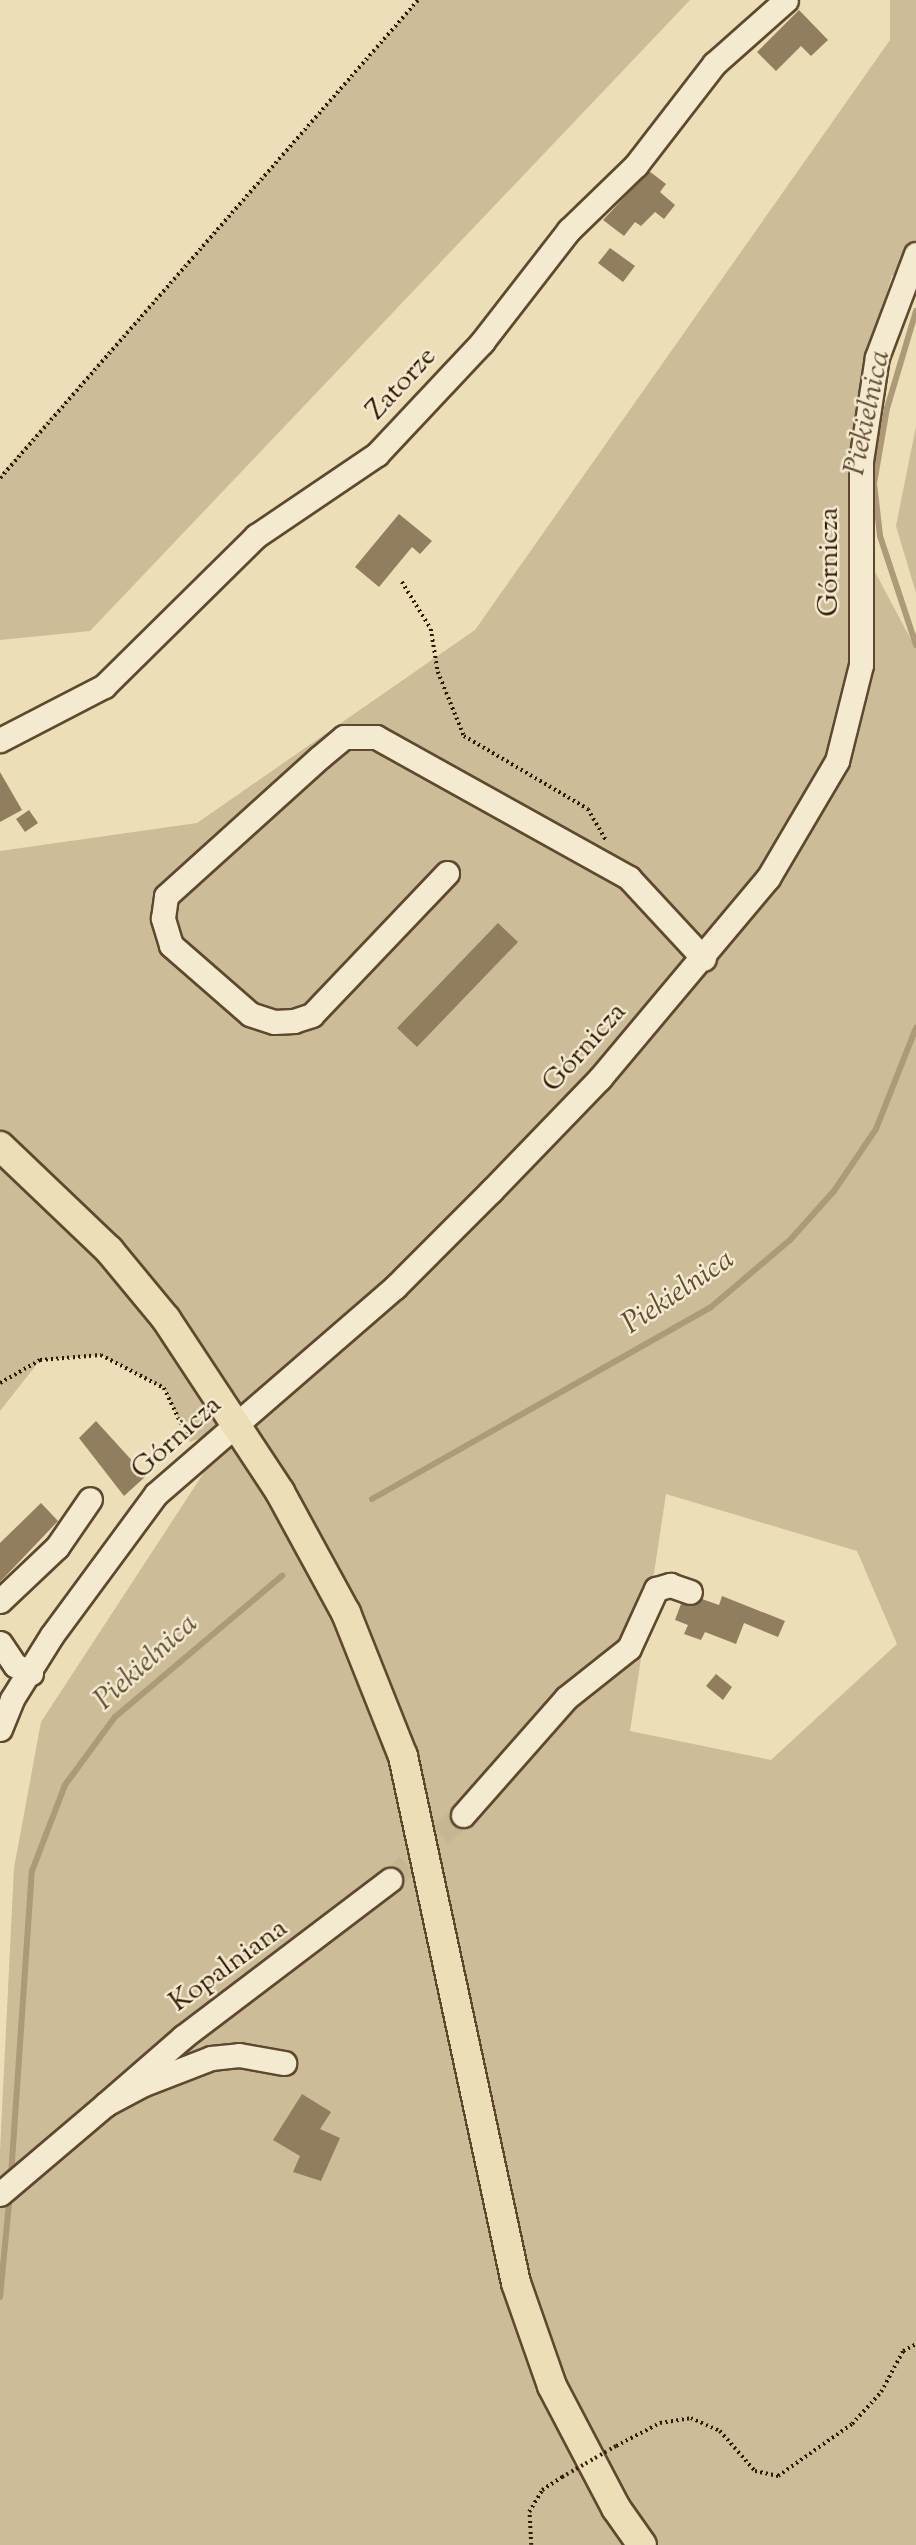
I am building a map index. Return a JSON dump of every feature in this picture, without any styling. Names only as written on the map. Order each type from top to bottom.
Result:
[{"type":"main road","points":[[0,1146],[109,1250],[166,1319],[236,1424],[346,1613],[388,1713],[425,1846],[516,2283],[552,2386],[616,2508],[642,2545]]},
{"type":"street","name":"Zatorze","points":[[0,740],[104,686],[256,536],[377,454],[482,342],[569,230],[636,165],[714,64],[786,0]]},
{"type":"street","name":"Górnicza","points":[[0,1729],[12,1699],[156,1494],[395,1287],[600,1078],[704,959],[768,878],[837,761],[861,665],[861,461],[877,357],[916,254]]},
{"type":"street","points":[[447,873],[312,1015],[294,1021],[274,1022],[250,1013],[171,945],[163,918],[166,896],[320,757],[344,737],[376,737],[629,878],[704,959]]},
{"type":"street","points":[[0,1601],[57,1547],[90,1499]]},
{"type":"street","points":[[463,1815],[560,1704],[629,1648],[656,1589],[670,1585],[690,1592]]},
{"type":"street","points":[[0,1643],[15,1665],[31,1673]]},
{"type":"street","name":"Kopalniana","points":[[3,2191],[183,2037],[390,1880]]},
{"type":"street","name":"Kopalniana","points":[[106,2104],[211,2058],[239,2055],[284,2063]]},
{"type":"path","points":[[0,478],[418,0]]},
{"type":"path","points":[[402,582],[431,629],[438,672],[464,736],[588,809],[608,844]]},
{"type":"path","points":[[0,1383],[40,1360],[102,1355],[164,1388],[190,1442]]},
{"type":"path","points":[[531,2545],[529,2512],[542,2490],[660,2423],[691,2418],[720,2431],[755,2471],[778,2476],[852,2424],[881,2392],[903,2350],[916,2344]]},
{"type":"shaded area","points":[[418,0],[690,0],[90,631],[0,640],[0,475]]},
{"type":"shaded area","points":[[890,0],[916,0],[916,259],[904,277],[892,275],[869,353],[849,453],[848,572],[860,656],[858,540],[916,649],[916,2545],[0,2545],[0,2151],[14,1868],[41,1722],[235,1425],[190,1442],[164,1388],[101,1355],[40,1360],[0,1411],[0,851],[197,823],[475,630],[890,40]],"holes":[[[666,1494],[857,1551],[897,1644],[771,1760],[630,1731]]]},
{"type":"shaded area","points":[[916,426],[916,593],[896,526]]},
{"type":"building","points":[[799,10],[828,40],[811,56],[801,46],[776,71],[757,52]]},
{"type":"building","points":[[649,171],[666,184],[660,192],[675,205],[664,219],[655,212],[641,226],[635,222],[624,236],[603,220]]},
{"type":"building","points":[[610,248],[635,266],[623,282],[598,263]]},
{"type":"building","points":[[399,514],[432,541],[420,554],[412,547],[379,587],[355,567]]},
{"type":"building","points":[[0,772],[22,810],[0,822]]},
{"type":"building","points":[[29,810],[38,823],[25,832],[16,819]]},
{"type":"building","points":[[498,923],[518,942],[417,1047],[397,1028]]},
{"type":"building","points":[[96,1421],[146,1476],[124,1496],[79,1438]]},
{"type":"building","points":[[41,1503],[58,1521],[0,1582],[0,1543]]},
{"type":"building","points":[[722,1596],[785,1621],[778,1637],[744,1623],[736,1644],[705,1632],[701,1640],[684,1634],[688,1625],[675,1620],[681,1604],[693,1606],[702,1599],[719,1605]]},
{"type":"building","points":[[716,1674],[732,1687],[723,1700],[706,1686]]},
{"type":"building","points":[[302,2094],[331,2112],[320,2129],[340,2138],[321,2181],[293,2172],[300,2156],[273,2140]]},
{"type":"waterway","name":"Piekielnica","points":[[916,311],[887,408],[874,483],[880,536],[916,645]]},
{"type":"waterway","name":"Piekielnica","points":[[372,1499],[711,1307],[790,1240],[834,1191],[876,1129],[916,1028]]},
{"type":"waterway","name":"Piekielnica","points":[[11,2176],[32,1871],[65,1785],[115,1717],[282,1576]]},
{"type":"waterway","name":"Piekielnica","points":[[0,2297],[10,2194]]},
{"type":"tunnel","points":[[390,1880],[463,1815]]}]
